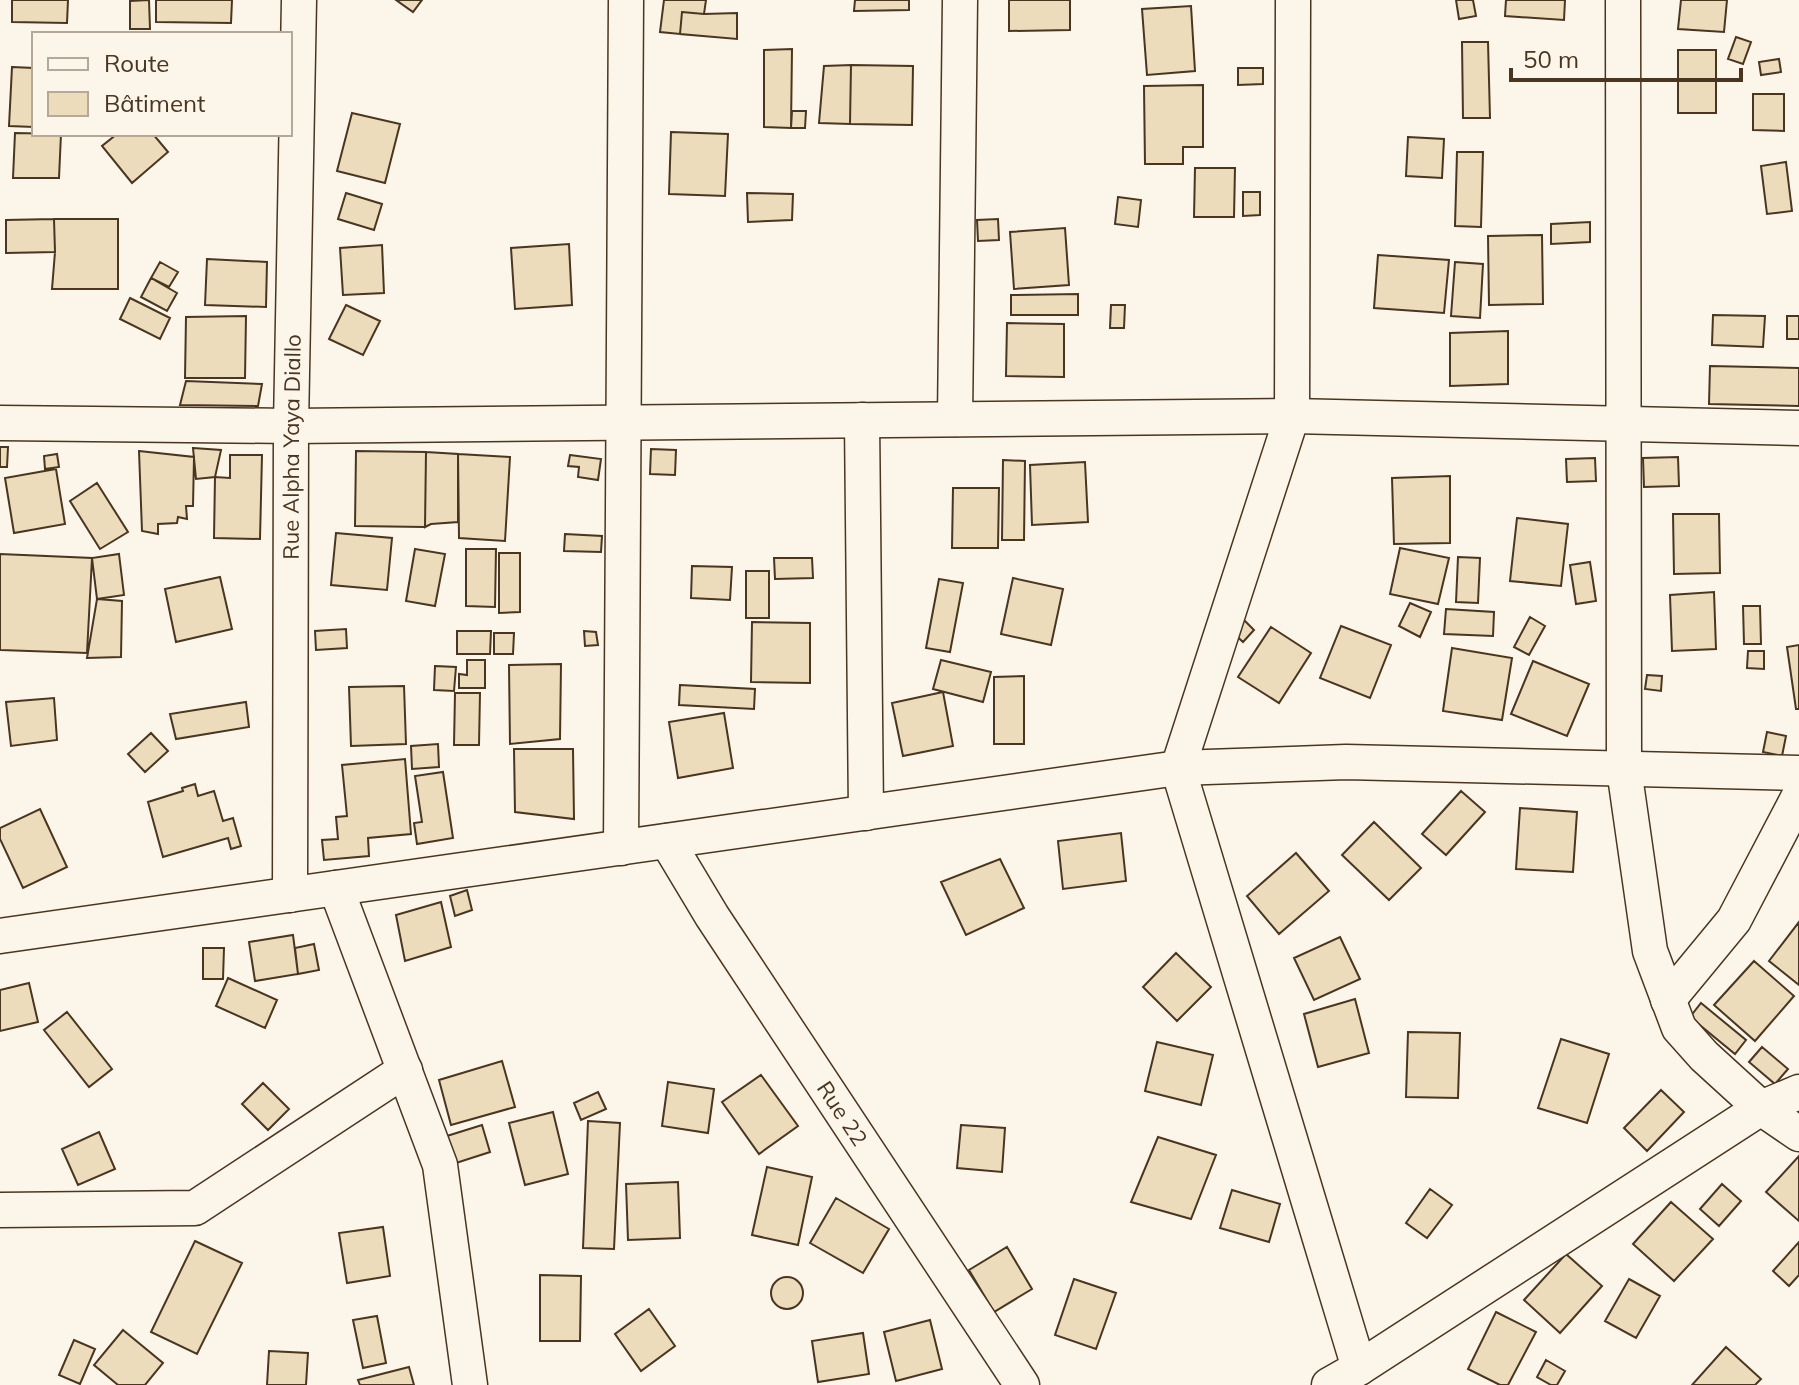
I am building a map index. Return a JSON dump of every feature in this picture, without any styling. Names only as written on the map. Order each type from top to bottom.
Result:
[{"type":"street","name":"Rue Alpha Yaya Diallo","points":[[290,895],[291,426],[299,0]]},
{"type":"street","points":[[621,848],[626,0]]},
{"type":"street","points":[[955,419],[960,0]]},
{"type":"street","points":[[1293,0],[1292,416],[1178,768],[1359,1368]]},
{"type":"street","points":[[1623,0],[1624,769],[1650,951],[1679,1028],[1704,1056],[1761,1108],[1799,1134]]},
{"type":"street","points":[[0,423],[291,426],[1292,416],[1799,428]]},
{"type":"street","points":[[862,420],[866,813]]},
{"type":"street","points":[[0,936],[1178,768],[1346,762],[1799,773]]},
{"type":"street","points":[[1668,1000],[1734,920],[1799,796]]},
{"type":"street","name":"Rue 22","points":[[667,841],[712,916],[1022,1385]]},
{"type":"street","points":[[336,888],[440,1165],[470,1385]]},
{"type":"street","points":[[0,1210],[195,1208],[405,1070]]},
{"type":"street","points":[[1329,1385],[1761,1108],[1799,1092]]},
{"type":"building","points":[[12,0],[68,0],[67,23],[12,22]]},
{"type":"building","points":[[149,0],[150,29],[130,29],[130,1]]},
{"type":"building","points":[[156,0],[232,0],[231,23],[156,22]]},
{"type":"building","points":[[396,0],[422,0],[413,12]]},
{"type":"building","points":[[664,0],[706,0],[704,14],[682,12],[680,34],[660,32]]},
{"type":"building","points":[[855,0],[909,0],[909,10],[854,11]]},
{"type":"building","points":[[1009,0],[1070,0],[1070,30],[1009,31]]},
{"type":"building","points":[[1456,0],[1473,0],[1476,16],[1459,19]]},
{"type":"building","points":[[1506,0],[1565,0],[1564,20],[1505,16]]},
{"type":"building","points":[[1681,0],[1727,0],[1724,32],[1678,29]]},
{"type":"building","points":[[1191,6],[1195,71],[1147,75],[1142,9]]},
{"type":"building","points":[[682,12],[737,13],[737,39],[680,34]]},
{"type":"building","points":[[1736,37],[1751,42],[1743,64],[1728,59]]},
{"type":"building","points":[[1462,42],[1488,42],[1490,118],[1463,118]]},
{"type":"building","points":[[792,49],[791,128],[764,127],[764,50]]},
{"type":"building","points":[[1678,50],[1716,50],[1716,113],[1678,113]]},
{"type":"building","points":[[1779,59],[1781,72],[1761,75],[1759,62]]},
{"type":"building","points":[[851,65],[913,66],[912,125],[850,124]]},
{"type":"building","points":[[851,65],[850,124],[819,123],[824,66]]},
{"type":"building","points":[[12,67],[32,68],[32,127],[9,126]]},
{"type":"building","points":[[1238,68],[1263,68],[1263,84],[1238,85]]},
{"type":"building","points":[[1203,85],[1203,147],[1183,147],[1183,164],[1145,164],[1144,86]]},
{"type":"building","points":[[1753,94],[1784,94],[1784,131],[1753,130]]},
{"type":"building","points":[[792,111],[806,111],[805,128],[791,128]]},
{"type":"building","points":[[352,113],[400,124],[385,183],[337,171]]},
{"type":"building","points":[[671,132],[728,134],[725,196],[669,194]]},
{"type":"building","points":[[15,133],[61,136],[59,178],[13,178]]},
{"type":"building","points":[[114,136],[155,136],[168,152],[132,183],[102,146]]},
{"type":"building","points":[[1408,137],[1444,139],[1442,178],[1406,176]]},
{"type":"building","points":[[1457,152],[1483,152],[1481,227],[1455,226]]},
{"type":"building","points":[[1786,162],[1792,211],[1767,214],[1761,166]]},
{"type":"building","points":[[1195,168],[1235,168],[1234,217],[1194,217]]},
{"type":"building","points":[[1243,192],[1260,192],[1260,215],[1243,216]]},
{"type":"building","points":[[346,193],[382,204],[374,230],[338,219]]},
{"type":"building","points":[[747,193],[793,194],[792,220],[748,222]]},
{"type":"building","points":[[1118,197],[1141,200],[1138,227],[1115,224]]},
{"type":"building","points":[[54,219],[118,219],[118,289],[52,289]]},
{"type":"building","points":[[54,219],[55,252],[6,253],[6,220]]},
{"type":"building","points":[[998,219],[999,240],[978,241],[977,220]]},
{"type":"building","points":[[1590,222],[1590,242],[1551,244],[1551,224]]},
{"type":"building","points":[[1065,228],[1069,285],[1014,289],[1010,232]]},
{"type":"building","points":[[1542,235],[1543,304],[1489,305],[1488,236]]},
{"type":"building","points":[[569,244],[572,305],[515,309],[511,248]]},
{"type":"building","points":[[382,245],[384,293],[343,295],[340,248]]},
{"type":"building","points":[[1378,255],[1449,260],[1444,313],[1374,308]]},
{"type":"building","points":[[207,259],[267,262],[266,307],[205,305]]},
{"type":"building","points":[[160,262],[178,272],[169,287],[151,278]]},
{"type":"building","points":[[1455,262],[1483,264],[1480,318],[1451,316]]},
{"type":"building","points":[[151,278],[177,293],[167,311],[141,297]]},
{"type":"building","points":[[1078,294],[1078,315],[1011,315],[1011,295]]},
{"type":"building","points":[[130,298],[170,318],[160,339],[120,319]]},
{"type":"building","points":[[346,305],[380,321],[363,355],[329,339]]},
{"type":"building","points":[[1111,305],[1125,305],[1124,328],[1110,328]]},
{"type":"building","points":[[1713,315],[1765,316],[1763,347],[1712,345]]},
{"type":"building","points":[[246,316],[245,378],[185,378],[186,317]]},
{"type":"building","points":[[1787,316],[1799,316],[1799,339],[1787,339]]},
{"type":"building","points":[[1007,323],[1064,324],[1064,377],[1006,376]]},
{"type":"building","points":[[1508,331],[1508,384],[1450,386],[1450,333]]},
{"type":"building","points":[[1710,366],[1799,368],[1799,406],[1709,404]]},
{"type":"building","points":[[186,381],[262,384],[258,406],[180,405]]},
{"type":"building","points":[[0,447],[8,447],[7,467],[0,467]]},
{"type":"building","points":[[193,448],[221,450],[215,477],[196,479]]},
{"type":"building","points":[[651,449],[676,450],[675,475],[650,474]]},
{"type":"building","points":[[139,451],[194,457],[193,506],[186,506],[187,519],[178,517],[177,523],[158,524],[158,534],[142,531]]},
{"type":"building","points":[[356,451],[426,452],[425,527],[355,526]]},
{"type":"building","points":[[426,452],[458,454],[458,522],[425,527]]},
{"type":"building","points":[[57,454],[59,467],[45,469],[44,456]]},
{"type":"building","points":[[458,454],[510,457],[505,541],[459,538]]},
{"type":"building","points":[[230,455],[262,455],[260,539],[214,538],[215,477],[230,478]]},
{"type":"building","points":[[570,455],[601,459],[598,480],[578,477],[579,467],[568,466]]},
{"type":"building","points":[[1678,457],[1679,486],[1644,487],[1643,458]]},
{"type":"building","points":[[1595,458],[1596,481],[1567,482],[1566,459]]},
{"type":"building","points":[[1003,460],[1025,461],[1024,540],[1002,540]]},
{"type":"building","points":[[1085,462],[1088,522],[1032,525],[1030,465]]},
{"type":"building","points":[[56,469],[65,524],[14,533],[5,478]]},
{"type":"building","points":[[1450,476],[1450,543],[1394,544],[1392,478]]},
{"type":"building","points":[[97,483],[128,532],[100,549],[70,501]]},
{"type":"building","points":[[953,488],[999,488],[998,548],[952,548]]},
{"type":"building","points":[[1673,514],[1719,514],[1720,573],[1674,574]]},
{"type":"building","points":[[1517,518],[1568,524],[1561,586],[1510,581]]},
{"type":"building","points":[[336,533],[392,538],[387,590],[331,585]]},
{"type":"building","points":[[565,534],[602,536],[601,552],[564,551]]},
{"type":"building","points":[[1400,548],[1449,558],[1438,604],[1390,594]]},
{"type":"building","points":[[415,549],[445,554],[435,606],[406,601]]},
{"type":"building","points":[[466,549],[496,549],[495,607],[466,606]]},
{"type":"building","points":[[499,553],[520,553],[520,612],[499,613]]},
{"type":"building","points":[[0,554],[92,558],[87,653],[0,650]]},
{"type":"building","points":[[119,554],[124,595],[97,599],[92,558]]},
{"type":"building","points":[[1458,557],[1480,558],[1478,603],[1456,602]]},
{"type":"building","points":[[774,558],[812,558],[813,578],[775,579]]},
{"type":"building","points":[[1590,562],[1596,601],[1576,604],[1570,565]]},
{"type":"building","points":[[692,566],[732,567],[730,600],[691,598]]},
{"type":"building","points":[[746,571],[769,571],[769,618],[746,618]]},
{"type":"building","points":[[220,577],[232,629],[176,642],[165,589]]},
{"type":"building","points":[[1013,578],[1063,589],[1051,645],[1001,634]]},
{"type":"building","points":[[939,579],[963,583],[950,652],[926,648]]},
{"type":"building","points":[[1714,592],[1716,649],[1672,651],[1670,595]]},
{"type":"building","points":[[97,599],[122,601],[121,657],[87,658]]},
{"type":"building","points":[[1410,603],[1431,612],[1420,637],[1399,626]]},
{"type":"building","points":[[1743,606],[1760,606],[1761,644],[1744,644]]},
{"type":"building","points":[[1446,609],[1494,612],[1493,636],[1444,634]]},
{"type":"building","points":[[1530,617],[1545,626],[1529,655],[1514,647]]},
{"type":"building","points":[[1242,618],[1254,630],[1243,642],[1231,631]]},
{"type":"building","points":[[752,622],[810,623],[810,683],[751,682]]},
{"type":"building","points":[[1341,626],[1391,645],[1370,698],[1320,678]]},
{"type":"building","points":[[1271,627],[1311,653],[1279,703],[1238,677]]},
{"type":"building","points":[[346,629],[347,648],[316,650],[315,631]]},
{"type":"building","points":[[457,631],[491,631],[490,654],[457,654]]},
{"type":"building","points":[[584,631],[596,632],[598,645],[585,646]]},
{"type":"building","points":[[494,633],[514,633],[513,654],[494,654]]},
{"type":"building","points":[[1799,645],[1799,709],[1796,709],[1787,647]]},
{"type":"building","points":[[1452,648],[1512,658],[1502,720],[1443,711]]},
{"type":"building","points":[[1748,651],[1764,651],[1764,669],[1747,668]]},
{"type":"building","points":[[467,660],[485,660],[485,688],[459,688],[459,674],[467,675]]},
{"type":"building","points":[[941,660],[991,672],[983,702],[933,689]]},
{"type":"building","points":[[1533,661],[1589,684],[1567,736],[1511,714]]},
{"type":"building","points":[[561,664],[560,739],[510,744],[509,665]]},
{"type":"building","points":[[435,666],[456,667],[454,691],[434,690]]},
{"type":"building","points":[[1647,675],[1662,676],[1661,691],[1645,689]]},
{"type":"building","points":[[1024,676],[1024,744],[994,744],[994,677]]},
{"type":"building","points":[[680,685],[755,689],[754,709],[679,705]]},
{"type":"building","points":[[404,686],[406,744],[351,746],[349,687]]},
{"type":"building","points":[[943,692],[953,746],[903,756],[892,703]]},
{"type":"building","points":[[455,693],[480,693],[479,745],[454,745]]},
{"type":"building","points":[[54,698],[57,740],[11,746],[6,702]]},
{"type":"building","points":[[246,702],[249,727],[176,739],[170,714]]},
{"type":"building","points":[[724,713],[733,768],[678,778],[669,722]]},
{"type":"building","points":[[1767,732],[1786,736],[1782,756],[1763,752]]},
{"type":"building","points":[[151,733],[168,751],[145,772],[128,754]]},
{"type":"building","points":[[438,744],[439,767],[412,769],[411,746]]},
{"type":"building","points":[[514,749],[573,749],[574,819],[515,812]]},
{"type":"building","points":[[405,759],[411,834],[368,838],[369,856],[324,860],[322,840],[338,839],[336,817],[347,816],[342,765]]},
{"type":"building","points":[[443,772],[453,838],[417,844],[414,823],[422,822],[415,776]]},
{"type":"building","points":[[195,784],[198,796],[214,791],[223,821],[233,818],[241,846],[231,849],[228,838],[163,857],[148,802]]},
{"type":"building","points":[[1461,791],[1485,812],[1446,855],[1422,834]]},
{"type":"building","points":[[1520,808],[1577,812],[1573,872],[1516,869]]},
{"type":"building","points":[[40,809],[67,867],[23,888],[0,839],[0,828]]},
{"type":"building","points":[[1374,822],[1421,868],[1389,900],[1342,855]]},
{"type":"building","points":[[1121,833],[1126,881],[1063,889],[1058,841]]},
{"type":"building","points":[[1296,853],[1329,891],[1279,934],[1247,896]]},
{"type":"building","points":[[1000,859],[1024,908],[966,935],[941,882]]},
{"type":"building","points":[[467,890],[472,910],[455,916],[450,896]]},
{"type":"building","points":[[441,902],[451,947],[405,961],[396,915]]},
{"type":"building","points":[[1799,922],[1799,985],[1769,961]]},
{"type":"building","points":[[293,935],[298,974],[255,981],[249,942]]},
{"type":"building","points":[[1340,937],[1360,979],[1314,1000],[1294,958]]},
{"type":"building","points":[[314,944],[319,970],[298,974],[295,948]]},
{"type":"building","points":[[203,948],[224,948],[223,979],[203,979]]},
{"type":"building","points":[[1176,953],[1211,987],[1177,1021],[1143,987]]},
{"type":"building","points":[[1754,961],[1794,996],[1755,1041],[1714,1005]]},
{"type":"building","points":[[228,978],[277,1000],[265,1028],[216,1006]]},
{"type":"building","points":[[29,983],[38,1022],[0,1031],[0,990]]},
{"type":"building","points":[[1355,999],[1369,1053],[1318,1067],[1304,1014]]},
{"type":"building","points":[[1701,1003],[1746,1040],[1735,1054],[1690,1017]]},
{"type":"building","points":[[67,1012],[112,1069],[89,1087],[44,1030]]},
{"type":"building","points":[[1408,1032],[1460,1033],[1458,1098],[1406,1097]]},
{"type":"building","points":[[1561,1039],[1609,1054],[1587,1123],[1538,1108]]},
{"type":"building","points":[[1157,1042],[1213,1055],[1201,1105],[1145,1091]]},
{"type":"building","points":[[1762,1047],[1788,1069],[1775,1084],[1749,1062]]},
{"type":"building","points":[[502,1061],[515,1107],[451,1125],[439,1080]]},
{"type":"building","points":[[761,1075],[798,1126],[759,1154],[722,1102]]},
{"type":"building","points":[[668,1082],[714,1089],[708,1133],[662,1126]]},
{"type":"building","points":[[263,1083],[289,1109],[268,1130],[242,1104]]},
{"type":"building","points":[[1661,1090],[1684,1112],[1647,1151],[1624,1128]]},
{"type":"building","points":[[598,1092],[606,1109],[581,1120],[574,1103]]},
{"type":"building","points":[[553,1112],[568,1174],[525,1185],[509,1123]]},
{"type":"building","points":[[588,1121],[620,1123],[614,1249],[583,1248]]},
{"type":"building","points":[[482,1125],[490,1152],[456,1163],[447,1136]]},
{"type":"building","points":[[961,1125],[1005,1128],[1002,1172],[957,1168]]},
{"type":"building","points":[[99,1132],[115,1169],[78,1185],[62,1149]]},
{"type":"building","points":[[1158,1137],[1216,1155],[1191,1219],[1131,1202]]},
{"type":"building","points":[[1799,1156],[1799,1221],[1766,1192]]},
{"type":"building","points":[[767,1167],[812,1177],[798,1245],[752,1235]]},
{"type":"building","points":[[678,1182],[680,1238],[628,1240],[626,1184]]},
{"type":"building","points":[[1722,1184],[1741,1201],[1719,1226],[1700,1209]]},
{"type":"building","points":[[1430,1189],[1452,1205],[1427,1238],[1406,1223]]},
{"type":"building","points":[[1232,1190],[1280,1204],[1269,1242],[1220,1228]]},
{"type":"building","points":[[836,1198],[889,1229],[863,1273],[810,1243]]},
{"type":"building","points":[[1671,1202],[1713,1239],[1674,1281],[1633,1244]]},
{"type":"building","points":[[383,1227],[390,1276],[347,1283],[339,1233]]},
{"type":"building","points":[[195,1241],[242,1263],[197,1354],[151,1332]]},
{"type":"building","points":[[1799,1242],[1799,1275],[1789,1286],[1773,1271]]},
{"type":"building","points":[[1007,1247],[1032,1289],[994,1312],[969,1270]]},
{"type":"building","points":[[1566,1254],[1602,1286],[1560,1333],[1524,1300]]},
{"type":"building","points":[[540,1275],[581,1276],[580,1341],[540,1341]]},
{"type":"building","points":[[787,1277],[798,1282],[803,1293],[798,1304],[787,1309],[776,1304],[771,1293],[776,1282]]},
{"type":"building","points":[[1074,1279],[1116,1293],[1096,1349],[1055,1335]]},
{"type":"building","points":[[1629,1279],[1660,1296],[1636,1338],[1605,1321]]},
{"type":"building","points":[[649,1309],[675,1346],[641,1371],[615,1334]]},
{"type":"building","points":[[1496,1312],[1536,1332],[1508,1385],[1500,1385],[1468,1369]]},
{"type":"building","points":[[377,1316],[386,1363],[363,1368],[353,1320]]},
{"type":"building","points":[[930,1320],[942,1369],[896,1381],[884,1332]]},
{"type":"building","points":[[123,1330],[163,1363],[145,1385],[118,1385],[94,1365]]},
{"type":"building","points":[[863,1333],[869,1374],[818,1382],[812,1341]]},
{"type":"building","points":[[74,1340],[95,1349],[80,1384],[59,1375]]},
{"type":"building","points":[[1726,1347],[1761,1379],[1755,1385],[1692,1385]]},
{"type":"building","points":[[269,1351],[308,1353],[306,1385],[267,1385]]},
{"type":"building","points":[[1546,1360],[1565,1371],[1557,1385],[1537,1377]]},
{"type":"building","points":[[409,1367],[414,1385],[360,1385],[358,1380]]}]
